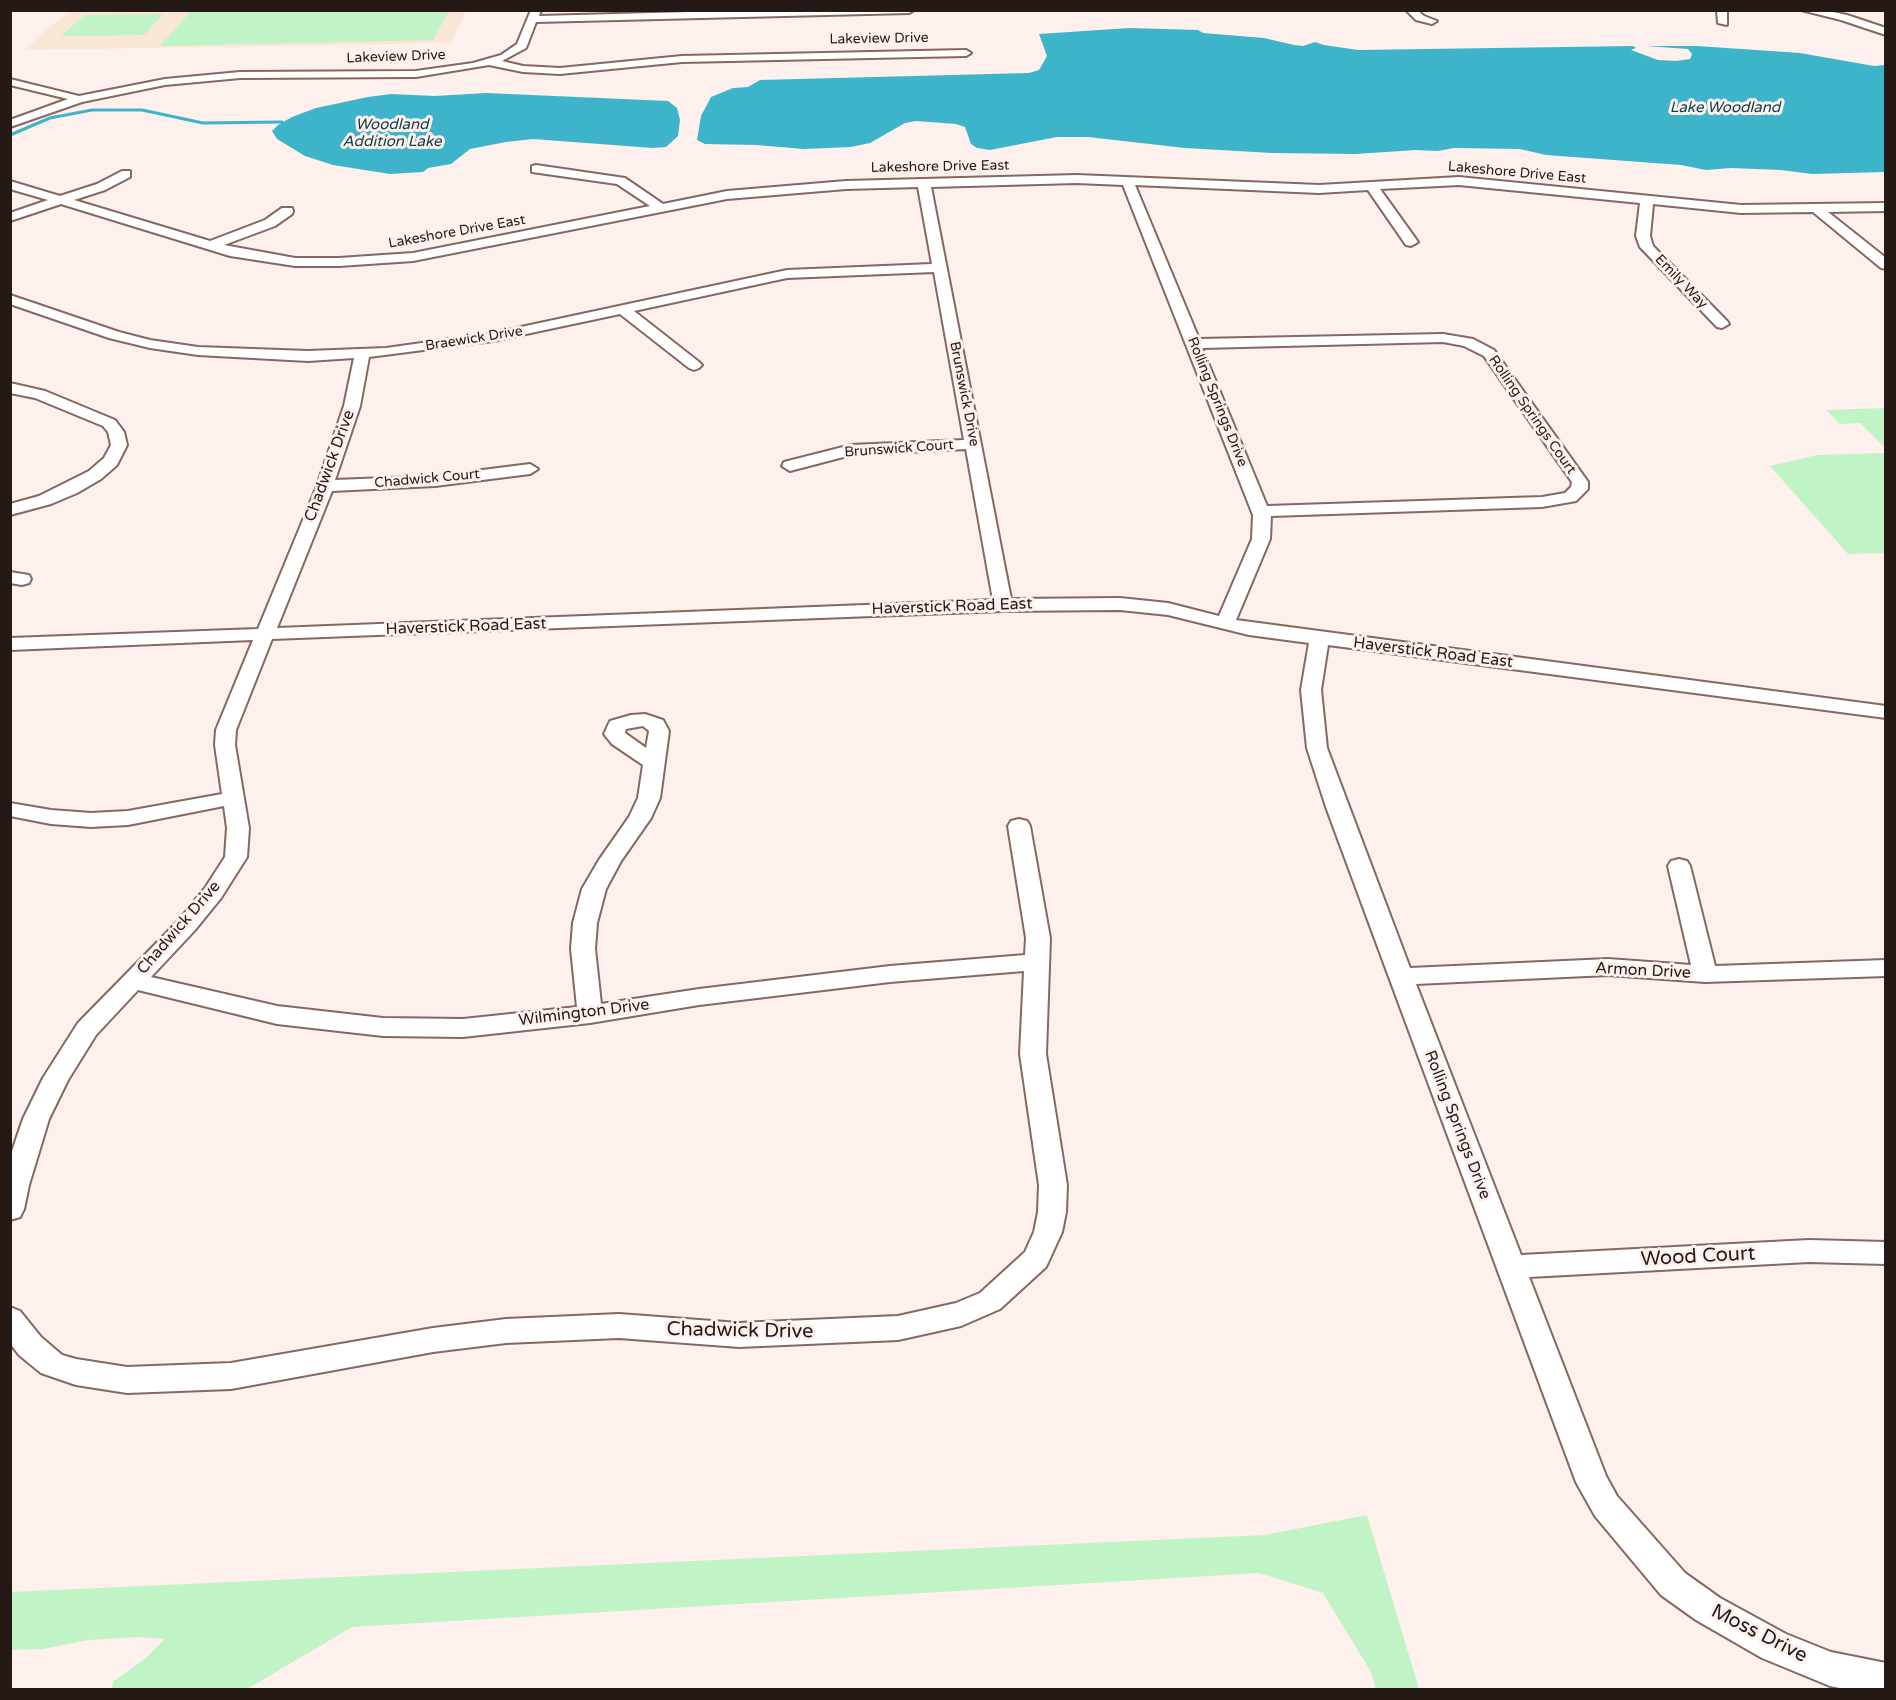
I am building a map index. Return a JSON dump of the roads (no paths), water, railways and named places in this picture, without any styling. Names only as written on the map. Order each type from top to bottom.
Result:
[{"type":"street","points":[[490,62],[522,46],[534,15],[909,10]]},
{"type":"street","points":[[1411,10],[1420,18],[1432,21]]},
{"type":"street","points":[[1722,10],[1723,22]]},
{"type":"street","points":[[1806,10],[1825,13],[1886,32]]},
{"type":"street","points":[[1825,13],[1843,10]]},
{"type":"street","name":"Lakeview Drive","points":[[10,124],[79,99],[133,87],[202,78],[260,74],[416,74],[460,69],[490,62],[524,69],[560,71],[682,59],[966,52]]},
{"type":"street","points":[[10,82],[34,86],[79,99]]},
{"type":"street","points":[[536,169],[621,181],[659,207]]},
{"type":"street","points":[[10,218],[101,187],[126,174]]},
{"type":"street","name":"Lakeshore Drive East","points":[[10,185],[210,246],[244,255],[295,262],[384,260],[442,252],[659,207],[769,189],[924,183],[1071,179],[1319,189],[1459,182],[1741,209],[1886,207]]},
{"type":"street","name":"Rolling Springs Drive","points":[[1128,182],[1261,510],[1263,528],[1261,539],[1225,624]]},
{"type":"street","name":"Brunswick Drive","points":[[924,183],[1003,605]]},
{"type":"street","points":[[1372,186],[1411,242]]},
{"type":"street","name":"Emily Way","points":[[1647,201],[1643,236],[1647,247],[1722,324]]},
{"type":"street","points":[[1817,209],[1886,264]]},
{"type":"street","points":[[210,246],[270,223],[287,211]]},
{"type":"street","name":"Braewick Drive","points":[[10,299],[114,335],[150,344],[198,351],[264,355],[363,354],[493,338],[787,274],[940,268]]},
{"type":"street","points":[[622,309],[694,365]]},
{"type":"street","name":"Rolling Springs Court","points":[[1193,344],[1435,338],[1468,342],[1490,353],[1580,482],[1579,489],[1570,497],[1542,502],[1261,510]]},
{"type":"street","name":"Chadwick Drive","points":[[10,1209],[15,1185],[36,1119],[56,1078],[87,1029],[213,893],[236,857],[238,828],[225,745],[226,730],[325,486],[352,406],[363,354]]},
{"type":"street","points":[[10,388],[39,394],[98,417],[109,423],[116,432],[119,445],[111,461],[95,476],[54,496],[10,510]]},
{"type":"street","name":"Brunswick Court","points":[[790,466],[851,450],[973,444]]},
{"type":"street","name":"Chadwick Court","points":[[325,486],[435,481],[530,469]]},
{"type":"street","name":"Haverstick Road East","points":[[10,644],[1003,605],[1120,604],[1168,609],[1225,624],[1319,638],[1886,712]]},
{"type":"street","name":"Rolling Springs Drive","points":[[1319,638],[1311,690],[1317,748],[1401,977],[1592,1482],[1612,1513],[1673,1584]]},
{"type":"street","points":[[590,1014],[583,949],[585,923],[594,889],[610,860],[640,818],[649,798],[654,763]]},
{"type":"street","points":[[10,809],[51,817],[92,820],[128,818],[234,798]]},
{"type":"street","name":"Chadwick Drive","points":[[10,1320],[30,1346],[52,1364],[76,1372],[127,1380],[231,1376],[433,1340],[506,1331],[619,1326],[739,1335],[833,1333],[898,1328],[961,1314],[990,1301],[1036,1259],[1048,1232],[1052,1212],[1053,1185],[1033,1054],[1038,938],[1018,826]]},
{"type":"street","points":[[1679,866],[1705,974]]},
{"type":"street","name":"Wilmington Drive","points":[[133,981],[277,1015],[383,1027],[463,1028],[590,1014],[699,997],[878,975],[1037,962]]},
{"type":"street","name":"Armon Drive","points":[[1401,977],[1608,967],[1705,974],[1886,968]]},
{"type":"street","name":"Wood Court","points":[[1510,1267],[1809,1251],[1886,1253]]},
{"type":"street","name":"Moss Drive","points":[[1673,1584],[1708,1609],[1774,1646],[1830,1669],[1886,1680]]},
{"type":"water","name":"Lake Woodland","points":[[1129,28],[1198,30],[1203,33],[1264,38],[1294,45],[1303,46],[1315,42],[1358,50],[1633,46],[1636,48],[1631,50],[1658,60],[1676,61],[1690,59],[1692,54],[1688,49],[1646,46],[1697,46],[1800,53],[1874,66],[1885,65],[1885,172],[1812,174],[1731,168],[1706,170],[1681,165],[1546,155],[1520,149],[1454,148],[1438,151],[1416,150],[1356,154],[1272,153],[1185,148],[1088,137],[1057,137],[990,150],[977,148],[971,144],[965,127],[956,124],[916,121],[905,123],[870,143],[851,147],[804,149],[705,144],[697,140],[701,116],[711,97],[733,88],[748,87],[760,80],[1029,73],[1039,70],[1047,56],[1039,34]]},
{"type":"water","name":"Woodland Addition Lake","points":[[486,93],[668,101],[677,108],[680,120],[678,136],[666,147],[653,148],[533,139],[506,142],[470,149],[451,164],[428,168],[423,172],[390,174],[333,165],[305,156],[277,139],[272,131],[292,117],[316,108],[368,97],[391,94],[435,96]]},
{"type":"waterway","points":[[10,135],[50,118],[92,110],[142,110],[203,123],[282,122]]}]
